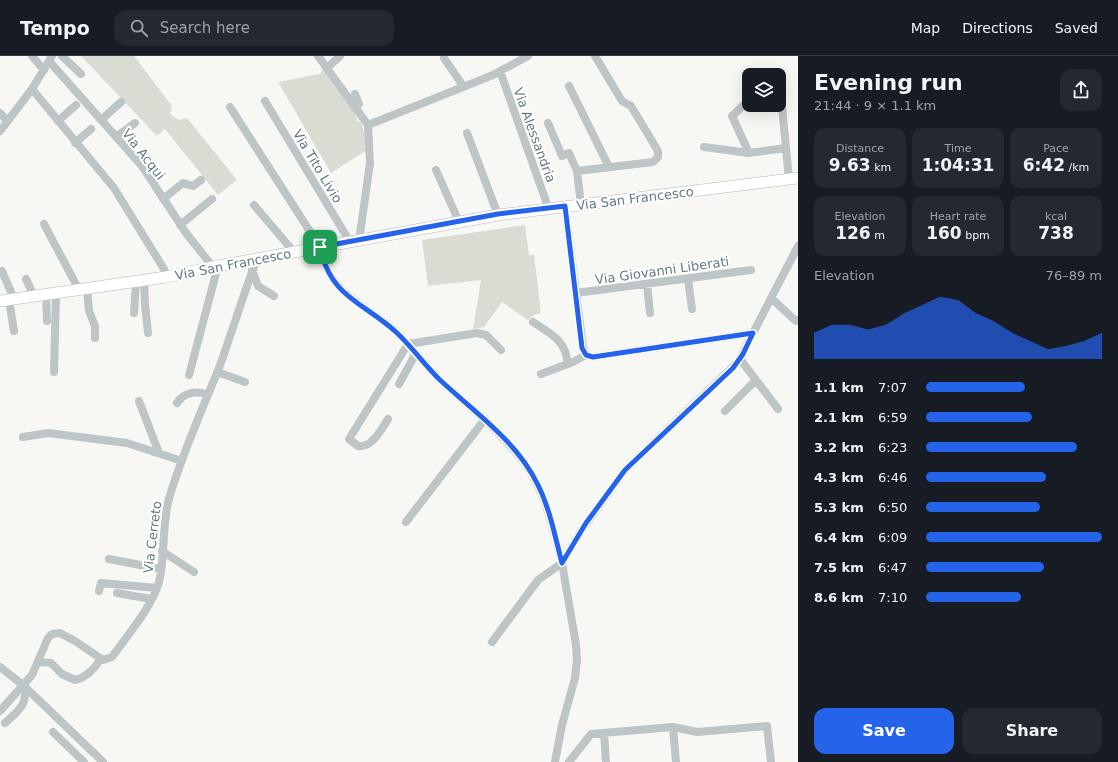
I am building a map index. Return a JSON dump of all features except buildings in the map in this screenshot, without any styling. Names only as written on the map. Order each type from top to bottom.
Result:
[{"type":"main road","name":"Via San Francesco","points":[[8,300],[166,277],[216,266],[355,242],[498,214],[794,178]]},
{"type":"street","points":[[32,56],[44,70]]},
{"type":"street","points":[[62,56],[81,74]]},
{"type":"street","points":[[318,56],[368,126],[370,163],[355,242]]},
{"type":"street","points":[[327,68],[340,56]]},
{"type":"street","points":[[368,126],[500,71],[528,56]]},
{"type":"street","points":[[577,171],[653,162],[658,157],[658,151],[631,106],[622,101],[595,56]]},
{"type":"street","points":[[0,130],[32,89],[51,58]]},
{"type":"street","name":"Via Acqui","points":[[51,58],[101,120],[142,166],[180,225],[216,266]]},
{"type":"street","points":[[444,58],[463,86]]},
{"type":"street","name":"Via Alessandria","points":[[500,71],[548,208]]},
{"type":"street","points":[[569,86],[609,167]]},
{"type":"street","points":[[32,89],[114,188],[164,269],[166,277]]},
{"type":"street","points":[[355,94],[359,104],[355,107]]},
{"type":"street","name":"Via Tito Livio","points":[[265,101],[355,242]]},
{"type":"street","points":[[101,120],[121,102]]},
{"type":"street","points":[[58,121],[76,105]]},
{"type":"street","points":[[230,107],[320,247],[326,268],[340,289],[348,298],[391,328],[408,344],[439,379],[507,441],[536,481],[547,508],[562,563],[576,645],[577,660],[574,682],[562,725],[555,762]]},
{"type":"street","points":[[742,107],[732,116],[749,153]]},
{"type":"street","points":[[783,112],[786,148],[794,178]]},
{"type":"street","points":[[0,113],[7,121]]},
{"type":"street","points":[[116,137],[135,123]]},
{"type":"street","points":[[548,123],[562,156],[569,153],[577,171],[581,205]]},
{"type":"street","points":[[75,142],[91,129]]},
{"type":"street","points":[[467,133],[498,214]]},
{"type":"street","points":[[704,147],[749,153],[786,148]]},
{"type":"street","points":[[436,170],[459,222]]},
{"type":"street","points":[[163,199],[183,183],[193,186],[202,180]]},
{"type":"street","points":[[180,225],[212,199]]},
{"type":"street","points":[[254,205],[294,252]]},
{"type":"street","points":[[565,206],[582,348],[586,355]]},
{"type":"street","points":[[44,224],[83,289],[95,326],[95,338]]},
{"type":"street","points":[[492,642],[538,580],[562,563],[584,527],[625,470],[740,359],[798,246]]},
{"type":"street","name":"Via Cerreto","points":[[100,659],[105,660],[112,656],[151,600],[157,588],[161,569],[167,506],[182,461],[207,394],[217,372],[257,259]]},
{"type":"street","points":[[189,375],[216,266]]},
{"type":"street","points":[[252,270],[258,286],[274,296]]},
{"type":"street","name":"Via Giovanni Liberati","points":[[576,294],[751,270]]},
{"type":"street","points":[[2,271],[14,331]]},
{"type":"street","points":[[688,278],[692,309]]},
{"type":"street","points":[[26,279],[34,296]]},
{"type":"street","points":[[134,313],[140,281]]},
{"type":"street","points":[[140,281],[145,305],[148,333]]},
{"type":"street","points":[[647,284],[650,313]]},
{"type":"street","points":[[47,321],[51,294]]},
{"type":"street","points":[[51,294],[54,372]]},
{"type":"street","points":[[771,298],[796,321],[798,320]]},
{"type":"street","points":[[533,322],[560,342],[566,352],[568,364]]},
{"type":"street","points":[[388,420],[375,438],[366,445],[358,446],[350,439],[408,344],[477,333],[486,335],[501,350]]},
{"type":"street","points":[[541,374],[568,364],[586,355],[593,357],[753,333]]},
{"type":"street","points":[[399,384],[416,353]]},
{"type":"street","points":[[740,359],[778,409]]},
{"type":"street","points":[[217,372],[246,382]]},
{"type":"street","points":[[725,411],[756,380]]},
{"type":"street","points":[[177,403],[181,398],[190,394],[207,394]]},
{"type":"street","points":[[139,401],[159,453]]},
{"type":"street","points":[[406,522],[484,419]]},
{"type":"street","points":[[23,437],[43,433],[127,443],[182,461]]},
{"type":"street","points":[[162,551],[194,572]]},
{"type":"street","points":[[108,559],[161,569]]},
{"type":"street","points":[[99,592],[101,583],[157,588]]},
{"type":"street","points":[[117,592],[151,600]]},
{"type":"street","points":[[0,710],[24,685],[39,662],[48,638],[52,634],[58,633],[79,643],[100,659],[95,668],[81,679],[75,680],[62,674],[51,663],[39,662]]},
{"type":"street","points":[[0,667],[24,685],[103,762]]},
{"type":"street","points":[[5,723],[23,705],[26,693],[24,685]]},
{"type":"street","points":[[569,762],[591,734],[673,727],[697,732],[767,726],[770,762]]},
{"type":"street","points":[[673,727],[676,762]]},
{"type":"street","points":[[53,732],[84,762]]},
{"type":"street","points":[[604,733],[606,762]]},
{"type":"shaded area","points":[[81,56],[134,56],[172,106],[170,114],[179,120],[187,118],[237,180],[218,195],[165,129],[157,136]]},
{"type":"shaded area","points":[[324,67],[355,111],[357,121],[361,122],[367,142],[367,150],[331,173],[278,82],[320,74]]},
{"type":"shaded area","points":[[525,225],[529,255],[534,255],[541,313],[534,315],[528,320],[502,302],[484,327],[473,329],[481,280],[428,286],[422,240]]},
{"type":"route","points":[[565,206],[582,348],[586,355],[593,357],[753,333],[743,354],[733,368],[625,470],[586,523],[562,563],[543,496],[534,476],[525,464],[507,441],[445,384],[396,332],[382,320],[348,298],[334,282],[326,268],[320,247],[359,241],[498,214],[565,206]]}]
